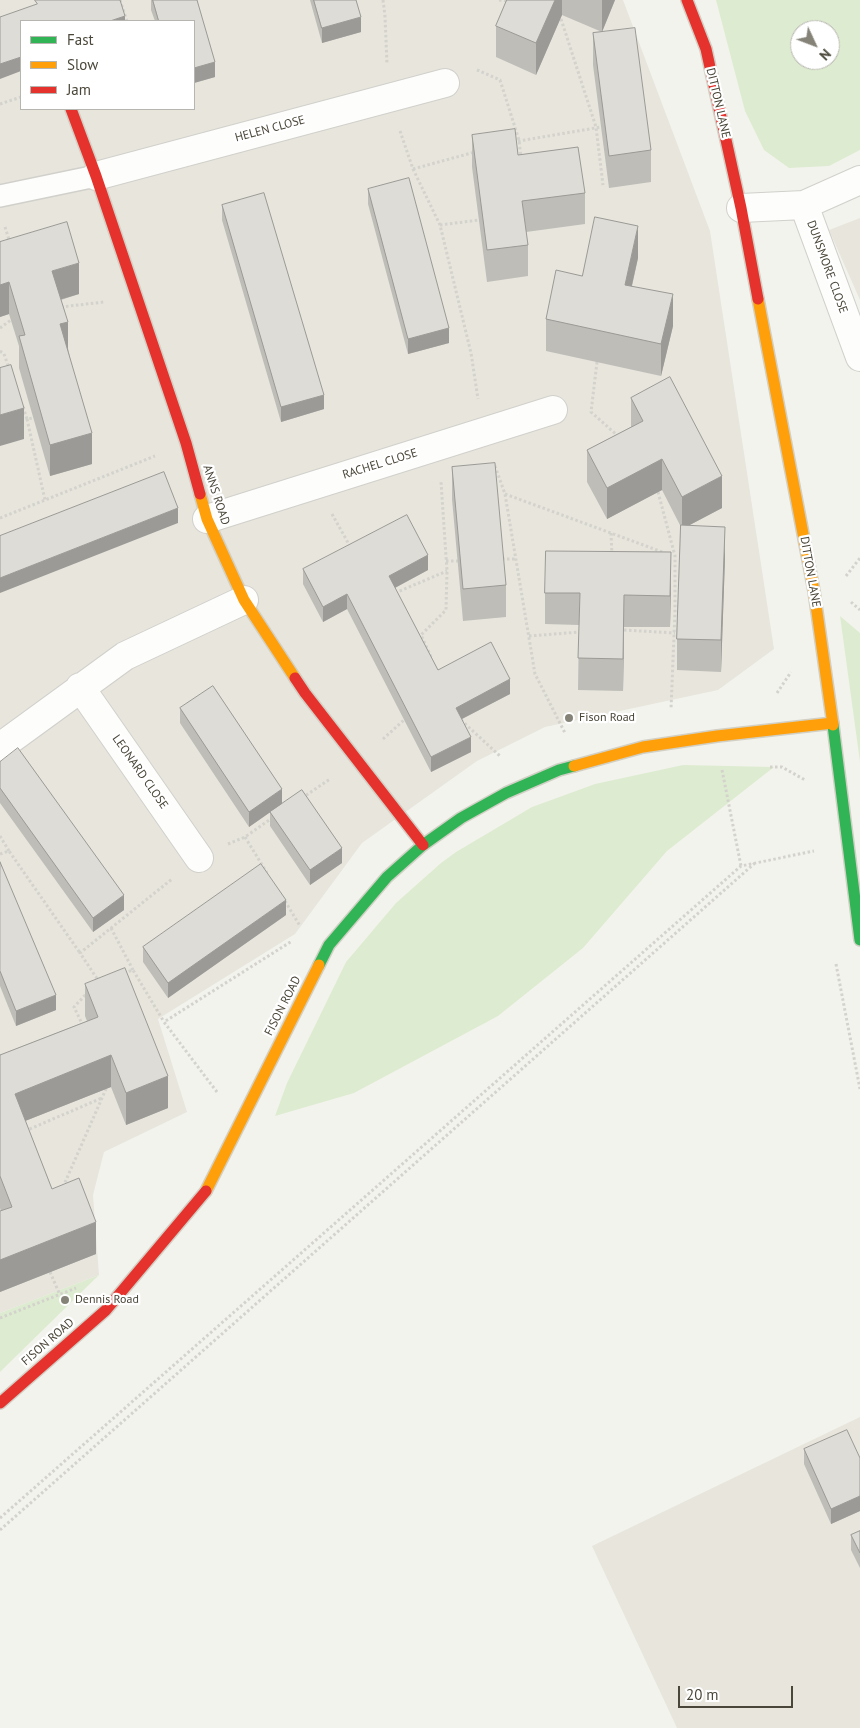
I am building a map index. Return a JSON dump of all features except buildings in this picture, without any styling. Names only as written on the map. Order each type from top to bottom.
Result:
[{"type":"street","name":"DITTON LANE","points":[[687,0],[706,49],[741,208],[814,591],[833,723],[860,940]]},
{"type":"street","name":"HELEN CLOSE","points":[[96,176],[445,83]]},
{"type":"street","name":"ANNS ROAD","points":[[71,110],[96,176],[186,443],[207,519],[244,600],[305,693],[424,845]]},
{"type":"street","points":[[741,208],[804,205],[860,180]]},
{"type":"street","name":"DUNSMORE CLOSE","points":[[804,205],[860,357]]},
{"type":"street","name":"RACHEL CLOSE","points":[[207,519],[553,410]]},
{"type":"street","points":[[0,747],[125,656],[244,600]]},
{"type":"street","name":"LEONARD CLOSE","points":[[80,687],[199,858]]},
{"type":"street","name":"FISON ROAD","points":[[0,1403],[106,1310],[207,1189],[329,945],[387,877],[424,845],[461,818],[506,793],[559,770],[643,747],[717,736],[833,723]]},
{"type":"lane","points":[[0,196],[96,176]]},
{"type":"path","points":[[120,0],[127,20]]},
{"type":"path","points":[[383,0],[387,66],[396,65]]},
{"type":"path","points":[[499,0],[513,2]]},
{"type":"path","points":[[561,19],[596,127],[603,185]]},
{"type":"path","points":[[475,70],[500,80],[519,140],[522,168]]},
{"type":"path","points":[[0,104],[20,97]]},
{"type":"path","points":[[510,142],[601,127]]},
{"type":"path","points":[[414,169],[481,150]]},
{"type":"path","points":[[3,218],[13,252]]},
{"type":"path","points":[[440,225],[479,220]]},
{"type":"path","points":[[54,308],[137,297]]},
{"type":"path","points":[[0,328],[11,320]]},
{"type":"path","points":[[0,352],[4,354],[10,372]]},
{"type":"path","points":[[597,362],[591,412],[618,436]]},
{"type":"path","points":[[20,400],[27,419],[45,500]]},
{"type":"path","points":[[27,419],[33,418]]},
{"type":"path","points":[[0,518],[186,443]]},
{"type":"path","points":[[432,658],[420,635],[446,610],[447,571],[439,446]]},
{"type":"path","points":[[317,484],[351,549]]},
{"type":"path","points":[[658,492],[675,556],[675,634],[669,744]]},
{"type":"path","points":[[505,494],[675,556]]},
{"type":"path","points":[[611,533],[612,558]]},
{"type":"path","points":[[501,558],[516,560]]},
{"type":"path","points":[[842,580],[860,558]]},
{"type":"path","points":[[446,561],[458,561]]},
{"type":"path","points":[[392,595],[447,571]]},
{"type":"path","points":[[624,630],[675,634]]},
{"type":"path","points":[[529,636],[580,632]]},
{"type":"path","points":[[769,697],[778,693],[795,666]]},
{"type":"path","points":[[461,720],[529,783]]},
{"type":"path","points":[[721,765],[741,866]]},
{"type":"path","points":[[0,836],[80,953]]},
{"type":"path","points":[[245,837],[270,877]]},
{"type":"path","points":[[0,1518],[741,866],[817,850]]},
{"type":"path","points":[[0,854],[9,851]]},
{"type":"path","points":[[0,1530],[756,863]]},
{"type":"path","points":[[284,901],[304,932],[329,945]]},
{"type":"path","points":[[111,928],[133,970]]},
{"type":"path","points":[[248,1107],[223,1100],[164,1022],[304,932]]},
{"type":"path","points":[[86,1033],[74,1007],[98,980]]},
{"type":"path","points":[[61,1193],[106,1089]]},
{"type":"path","points":[[20,1123],[23,1132],[103,1098]]},
{"type":"path","points":[[50,1272],[60,1295]]},
{"type":"path","points":[[0,1318],[77,1288]]},
{"type":"shaded area","points":[[0,0],[623,0],[710,231],[774,649],[718,690],[545,727],[477,761],[362,843],[295,934],[158,1019],[187,1112],[104,1152],[93,1195],[99,1275],[0,1313]]},
{"type":"shaded area","points":[[860,218],[860,300],[829,230]]},
{"type":"shaded area","points":[[860,1417],[860,1728],[677,1728],[592,1546]]},
{"type":"green space","points":[[716,0],[860,0],[860,150],[829,166],[789,168],[764,150],[745,111]]},
{"type":"green space","points":[[840,616],[860,633],[860,762]]},
{"type":"green space","points":[[683,765],[774,767],[667,851],[583,948],[498,1016],[354,1093],[275,1116],[287,1083],[346,962],[396,903],[441,863],[456,852],[532,807],[595,784]]},
{"type":"green space","points":[[99,1275],[0,1372],[0,1313]]},
{"type":"traffic: fast","points":[[833,725],[860,940]]},
{"type":"traffic: fast","points":[[319,965],[329,945],[387,877],[423,845],[461,818],[506,793],[559,770],[574,766]]},
{"type":"traffic: slow","points":[[758,299],[814,591],[833,725]]},
{"type":"traffic: slow","points":[[200,494],[207,519],[244,600],[295,678]]},
{"type":"traffic: slow","points":[[574,766],[643,747],[717,736],[833,723]]},
{"type":"traffic: slow","points":[[206,1191],[319,965]]},
{"type":"traffic: jam","points":[[687,0],[706,49],[741,208],[758,299]]},
{"type":"traffic: jam","points":[[71,110],[96,176],[186,443],[200,494]]},
{"type":"traffic: jam","points":[[295,678],[423,845]]},
{"type":"traffic: jam","points":[[0,1403],[106,1310],[206,1191]]},
{"type":"place","name":"Fison Road","points":[[569,718]]},
{"type":"place","name":"Dennis Road","points":[[65,1300]]}]
